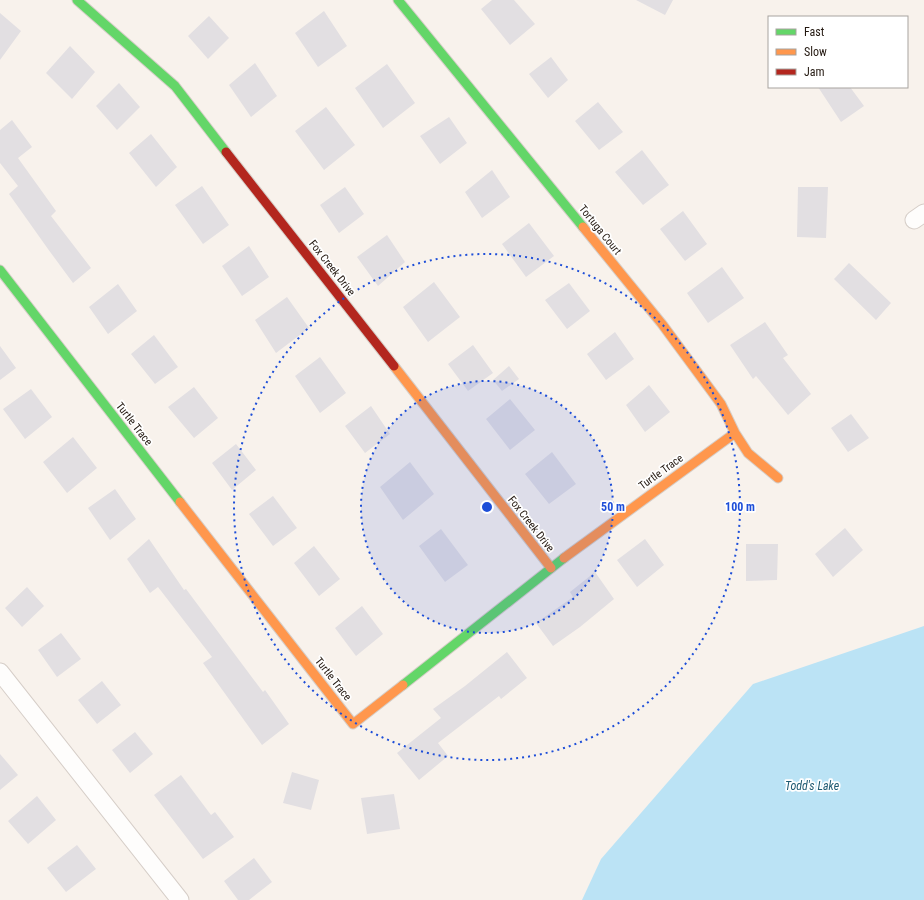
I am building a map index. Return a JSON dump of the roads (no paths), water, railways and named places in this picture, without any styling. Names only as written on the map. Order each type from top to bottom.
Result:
[{"type":"street","name":"Fox Creek Drive","points":[[77,0],[175,86],[551,568]]},
{"type":"street","name":"Tortuga Court","points":[[398,0],[662,324],[721,404],[748,453],[778,478]]},
{"type":"street","name":"Turtle Trace","points":[[0,270],[353,724],[551,568],[736,433]]},
{"type":"street","points":[[0,672],[180,900]]},
{"type":"water","name":"Todd's Lake","points":[[924,626],[924,900],[582,900],[601,859],[753,684]]}]
